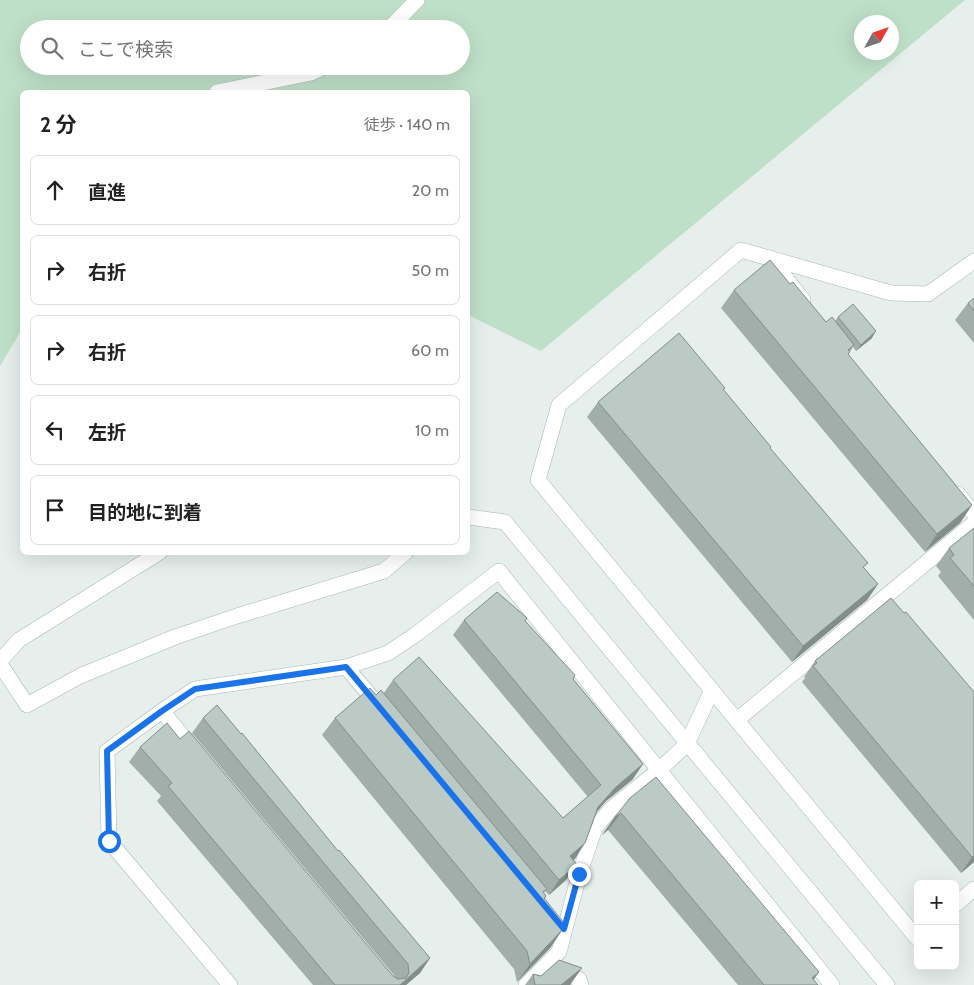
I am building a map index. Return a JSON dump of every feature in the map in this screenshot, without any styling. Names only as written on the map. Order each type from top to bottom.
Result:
[{"type":"street","points":[[398,20],[417,0]]},
{"type":"street","points":[[227,90],[306,75]]},
{"type":"street","points":[[914,936],[538,480],[559,405],[742,250],[891,292],[928,294],[974,261]]},
{"type":"street","points":[[770,258],[813,312]]},
{"type":"street","points":[[949,483],[974,514]]},
{"type":"street","points":[[470,517],[505,522],[887,985]]},
{"type":"street","points":[[737,720],[974,523]]},
{"type":"street","points":[[155,555],[19,640],[0,663],[27,706],[80,676],[175,636],[384,571],[403,555]]},
{"type":"street","points":[[230,985],[109,841],[107,751],[195,689],[346,667],[388,652],[415,635],[499,571],[832,985]]},
{"type":"street","points":[[346,667],[390,719]]},
{"type":"street","points":[[526,985],[559,952],[579,874],[595,828],[611,809],[659,770],[687,744],[712,690]]},
{"type":"street","points":[[162,711],[206,764]]},
{"type":"street","points":[[959,901],[974,889]]},
{"type":"street","points":[[552,914],[564,929]]},
{"type":"street","points":[[544,967],[579,979],[581,985]]},
{"type":"green space","points":[[0,0],[965,0],[899,55],[899,15],[854,15],[854,60],[893,60],[541,351],[470,316],[470,90],[20,90],[20,332],[0,366]]},
{"type":"building","points":[[770,260],[790,284],[793,282],[826,322],[832,317],[854,345],[848,350],[850,352],[848,354],[972,505],[937,534],[734,290]]},
{"type":"building","points":[[974,298],[974,311],[968,303]]},
{"type":"building","points":[[853,304],[876,331],[861,345],[838,317]]},
{"type":"building","points":[[679,333],[725,388],[723,389],[770,448],[868,563],[863,567],[878,584],[803,646],[598,402]]},
{"type":"building","points":[[974,528],[974,586],[950,558],[954,555],[949,548]]},
{"type":"building","points":[[497,592],[527,618],[525,621],[575,675],[573,679],[643,764],[616,787],[598,807],[585,843],[570,856],[577,865],[559,880],[393,680],[419,657],[563,818],[601,785],[464,620]]},
{"type":"building","points":[[891,598],[904,613],[906,612],[974,692],[974,856],[972,857],[813,666],[817,663],[815,661]]},
{"type":"building","points":[[370,688],[376,695],[381,690],[547,889],[543,892],[546,896],[544,898],[565,924],[563,929],[530,964],[527,951],[335,718]]},
{"type":"building","points":[[217,705],[430,958],[400,985],[335,985],[168,786],[172,783],[140,747],[167,723],[180,739],[189,731],[393,976],[398,979],[406,978],[409,973],[408,964],[203,718]]},
{"type":"building","points":[[656,777],[819,972],[812,978],[818,985],[764,985],[621,813],[614,818],[630,798]]},
{"type":"building","points":[[559,960],[582,968],[561,985],[535,985],[533,974],[541,976]]},
{"type":"route","points":[[109,841],[107,751],[195,689],[346,667],[564,929],[579,874]]}]
